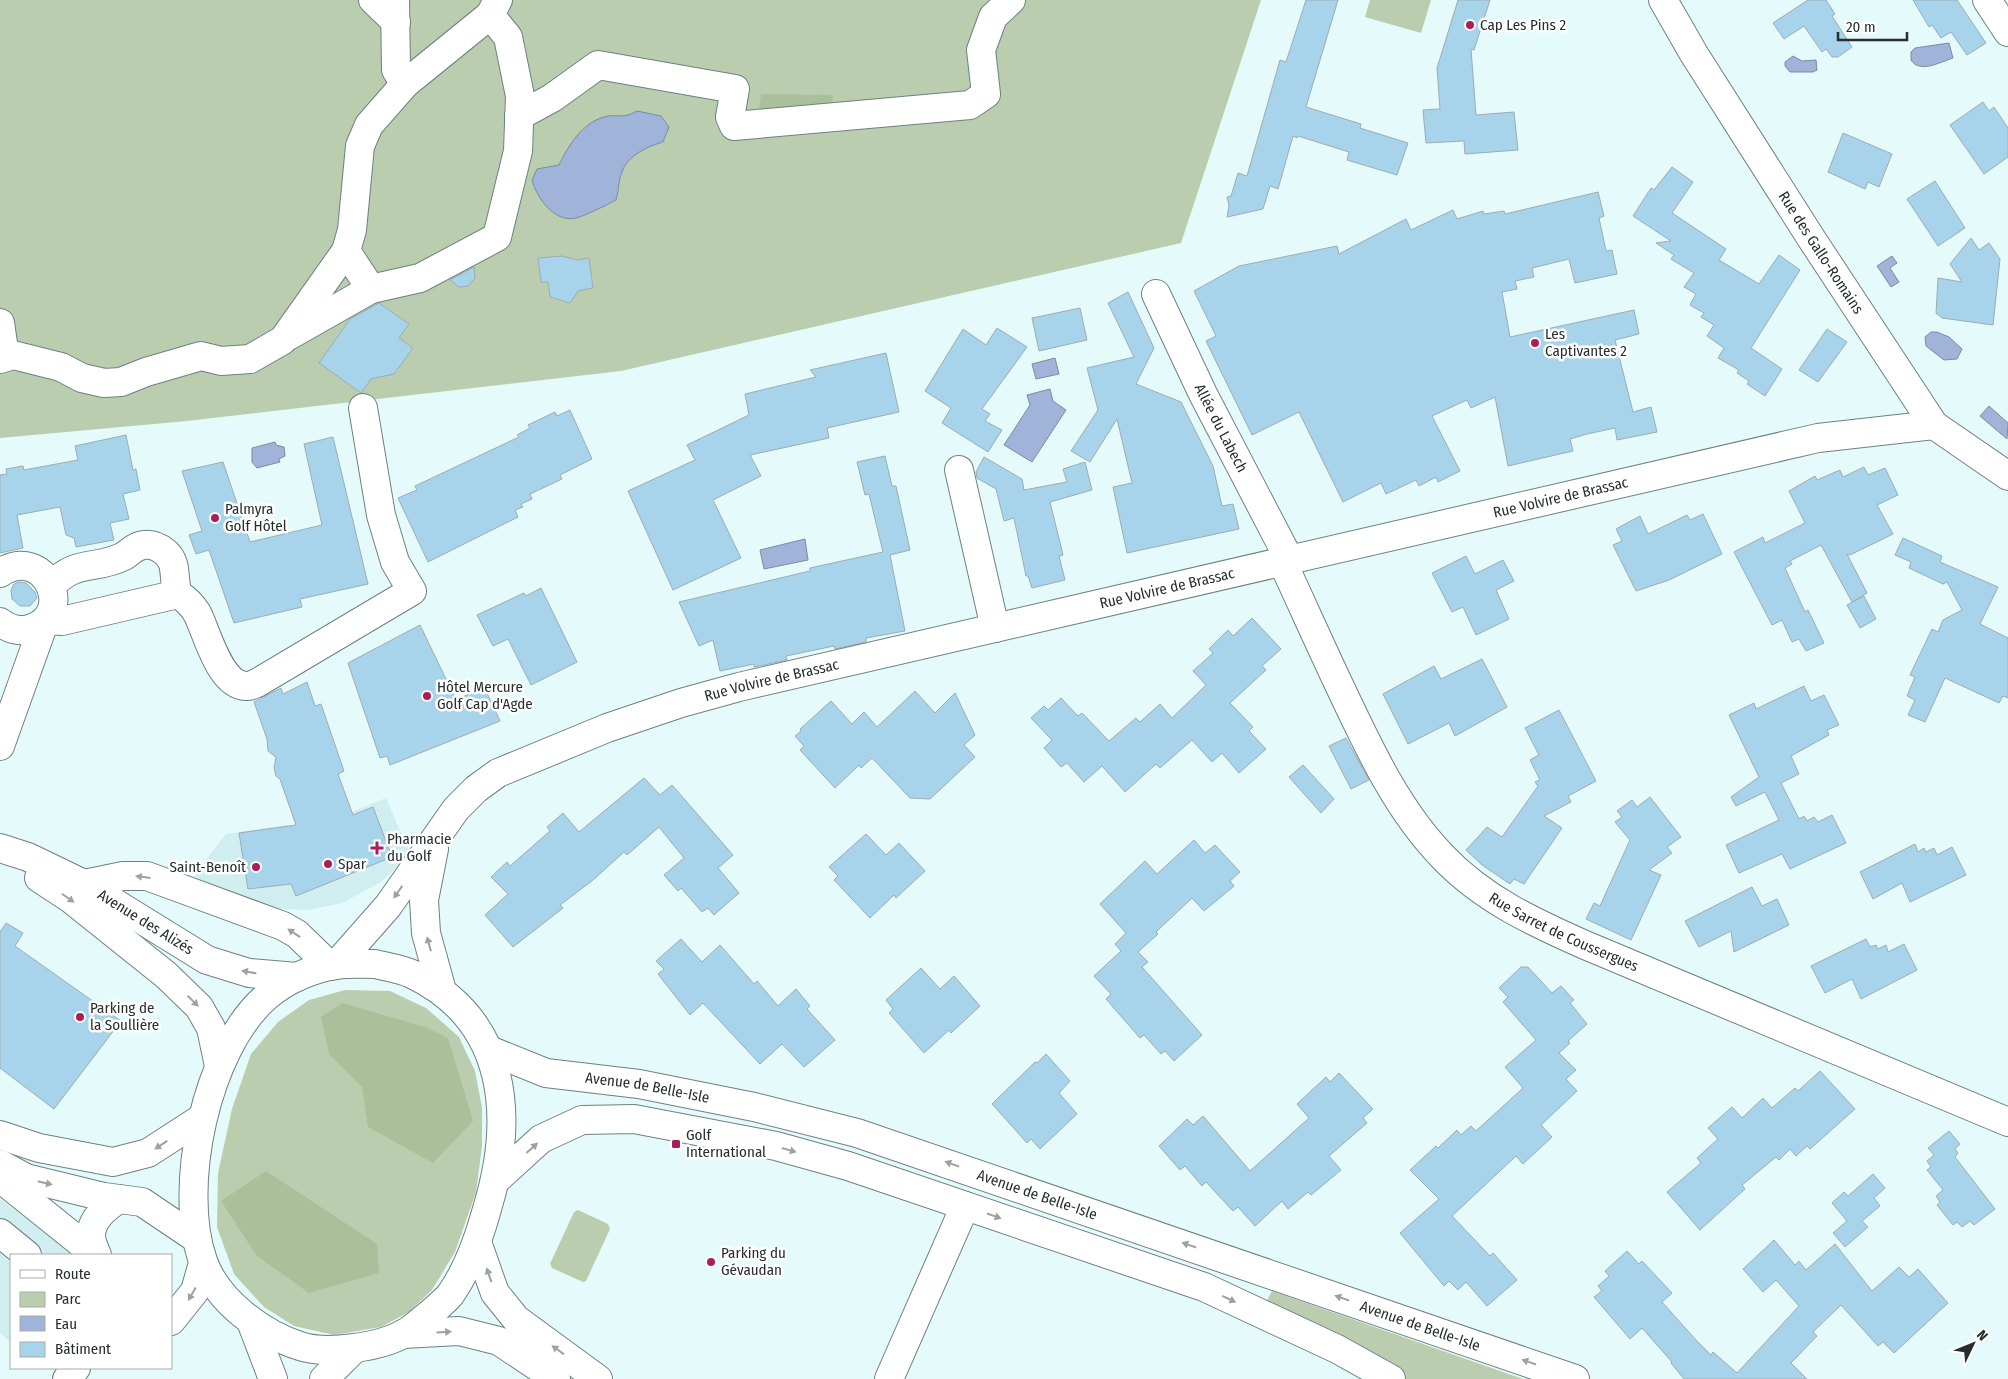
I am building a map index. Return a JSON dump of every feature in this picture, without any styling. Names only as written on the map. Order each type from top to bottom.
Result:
[{"type":"street","points":[[373,0],[396,11],[396,70],[405,84]]},
{"type":"street","points":[[519,116],[552,98],[598,65],[735,89],[730,116],[734,126],[970,105],[986,94],[981,50],[993,17],[1011,0]]},
{"type":"street","name":"Rue des Gallo-Romains","points":[[1663,0],[1694,54],[1811,238],[1934,425],[2008,476]]},
{"type":"street","points":[[1987,0],[2008,32]]},
{"type":"street","points":[[0,323],[2,358],[13,355],[62,367],[82,378],[104,383],[121,382],[146,372],[201,356],[220,361],[250,359],[371,290],[420,278],[497,237],[518,151],[520,96],[508,37],[494,7],[405,84],[369,125],[360,146],[352,230],[346,251],[283,340]]},
{"type":"street","points":[[346,251],[371,290]]},
{"type":"street","name":"Allée du Labech","points":[[1156,294],[1285,560]]},
{"type":"street","points":[[51,586],[62,574],[76,567],[125,556],[134,548],[144,545],[157,546],[172,560],[175,569],[174,583],[178,594],[188,600],[197,613],[214,656],[234,681],[246,686],[258,683],[412,591],[395,562],[382,515],[363,408]]},
{"type":"street","name":"Rue Volvire de Brassac","points":[[333,965],[388,906],[456,809],[476,789],[498,772],[607,728],[739,687],[1818,438],[1934,425]]},
{"type":"street","points":[[959,470],[995,628]]},
{"type":"street","name":"Rue Sarret de Coussergues","points":[[1285,560],[1367,744],[1406,812],[1444,858],[1488,896],[1516,914],[1585,945],[2008,1122]]},
{"type":"street","points":[[0,574],[7,568],[18,566],[31,567],[45,576],[51,586],[53,604],[45,620],[0,746]]},
{"type":"street","points":[[4,625],[21,631],[37,627],[45,620],[62,621],[78,618],[178,594]]},
{"type":"street","points":[[4,625],[23,682]]},
{"type":"street","name":"Rue Volvire de Brassac","points":[[437,838],[424,900],[426,933],[442,991]]},
{"type":"street","name":"Avenue des Alizés","points":[[0,849],[28,857],[84,884],[208,960],[249,973],[297,977]]},
{"type":"street","name":"Avenue des Alizés","points":[[0,849],[22,867],[71,899],[166,975],[199,1007],[211,1028],[219,1066]]},
{"type":"street","points":[[84,884],[123,876],[147,876],[283,926],[297,934],[333,965]]},
{"type":"street","points":[[172,1320],[194,1292],[200,1251],[193,1181],[202,1118],[219,1066],[240,1027],[266,997],[297,977],[333,965],[375,964],[410,973],[442,991],[470,1016],[489,1050],[501,1092],[502,1136],[496,1180],[477,1242],[449,1296],[403,1334]]},
{"type":"street","name":"Avenue de Belle-Isle","points":[[489,1050],[546,1073],[639,1084],[754,1107],[886,1142],[1575,1379]]},
{"type":"street","points":[[0,1135],[39,1148],[112,1162],[148,1153],[202,1118]]},
{"type":"street","points":[[496,1180],[541,1139],[582,1120],[634,1119],[776,1146],[848,1166],[1204,1287],[1337,1349],[1391,1379]]},
{"type":"street","points":[[0,1164],[26,1178],[119,1199],[142,1202],[200,1251],[216,1286],[252,1324],[302,1347],[353,1350],[403,1334],[460,1331],[499,1342],[556,1379]]},
{"type":"street","points":[[0,1178],[96,1254]]},
{"type":"street","points":[[97,1254],[91,1237],[96,1219],[106,1207],[119,1199]]},
{"type":"street","points":[[888,1379],[965,1206]]},
{"type":"street","points":[[0,1233],[27,1254]]},
{"type":"street","points":[[477,1242],[495,1293],[516,1319],[598,1379]]},
{"type":"street","points":[[252,1324],[273,1379]]},
{"type":"street","points":[[324,1379],[353,1350]]},
{"type":"street","points":[[67,1379],[75,1369]]},
{"type":"shaded area","points":[[386,798],[410,854],[381,882],[342,903],[309,910],[259,908],[193,884],[198,870],[226,834],[287,825],[293,836]]},
{"type":"shaded area","points":[[0,1199],[74,1254],[10,1254],[10,1341],[0,1333]]},
{"type":"green space","points":[[0,0],[1261,0],[1181,243],[621,371],[187,421],[0,438]]},
{"type":"green space","points":[[1370,0],[1431,0],[1421,33],[1365,17]]},
{"type":"green space","points":[[761,94],[833,95],[831,113],[759,110]]},
{"type":"green space","points":[[345,990],[390,991],[426,1008],[459,1037],[475,1071],[482,1108],[482,1146],[476,1192],[455,1252],[432,1290],[409,1312],[381,1327],[334,1335],[294,1326],[264,1307],[234,1274],[217,1227],[218,1173],[232,1109],[251,1054],[278,1022],[309,1000]]},
{"type":"green space","points":[[342,1003],[425,1027],[448,1038],[473,1121],[433,1163],[368,1127],[362,1087],[329,1054],[321,1017]]},
{"type":"green space","points":[[266,1171],[377,1244],[379,1273],[309,1293],[257,1256],[221,1201]]},
{"type":"green space","points":[[578,1210],[608,1224],[610,1229],[586,1281],[583,1282],[552,1268],[550,1264],[574,1212]]},
{"type":"green space","points":[[1272,1291],[1523,1379],[1406,1379],[1265,1304]]},
{"type":"water","points":[[1949,43],[1953,58],[1925,67],[1915,64],[1911,60],[1911,52],[1915,48]]},
{"type":"water","points":[[1793,56],[1802,61],[1816,60],[1817,70],[1813,72],[1790,72],[1785,66],[1785,62]]},
{"type":"water","points":[[637,111],[661,116],[669,127],[663,142],[639,152],[628,161],[622,172],[616,200],[589,213],[568,219],[561,217],[548,208],[534,187],[532,180],[537,169],[559,165],[577,136],[589,124],[604,117],[623,116]]},
{"type":"water","points":[[1892,256],[1897,263],[1890,268],[1899,282],[1891,287],[1877,266]]},
{"type":"water","points":[[1931,332],[1937,332],[1949,337],[1962,349],[1957,359],[1944,360],[1926,346],[1925,337]]},
{"type":"water","points":[[1055,358],[1059,374],[1036,379],[1032,364]]},
{"type":"water","points":[[1050,389],[1053,401],[1066,410],[1032,462],[1004,445],[1030,405],[1027,395]]},
{"type":"water","points":[[1989,406],[2008,423],[2007,439],[1980,416]]},
{"type":"water","points":[[275,442],[276,445],[284,447],[285,456],[279,459],[280,462],[257,468],[252,462],[252,448]]},
{"type":"water","points":[[805,539],[808,560],[764,569],[760,550]]},
{"type":"building","points":[[1306,0],[1338,0],[1306,107],[1361,124],[1360,128],[1408,143],[1397,175],[1347,160],[1349,152],[1293,136],[1278,189],[1270,186],[1263,209],[1227,217],[1229,206],[1227,197],[1231,196],[1238,173],[1247,176],[1280,60],[1286,62]]},
{"type":"building","points":[[1458,0],[1490,0],[1474,50],[1471,49],[1476,115],[1514,112],[1518,150],[1465,154],[1464,141],[1426,143],[1423,110],[1440,109],[1437,68]]},
{"type":"building","points":[[1808,0],[1826,0],[1835,14],[1832,16],[1852,47],[1838,57],[1832,57],[1826,49],[1822,52],[1804,26],[1784,39],[1773,23]]},
{"type":"building","points":[[1913,0],[1957,0],[1986,43],[1967,55],[1951,32],[1941,38],[1932,25],[1929,27]]},
{"type":"building","points":[[1983,102],[1989,111],[1994,107],[2008,128],[2008,157],[1984,174],[1950,125]]},
{"type":"building","points":[[1843,133],[1892,154],[1879,187],[1868,182],[1865,189],[1828,172]]},
{"type":"building","points":[[1672,167],[1693,182],[1672,213],[1726,249],[1719,260],[1759,284],[1779,255],[1800,270],[1751,348],[1782,369],[1765,396],[1747,384],[1749,381],[1737,373],[1739,370],[1718,358],[1724,348],[1707,336],[1714,325],[1701,317],[1704,313],[1690,305],[1696,294],[1684,287],[1694,273],[1671,259],[1674,255],[1656,243],[1671,241],[1633,216],[1651,188],[1654,190]]},
{"type":"building","points":[[1935,181],[1965,228],[1938,246],[1907,199]]},
{"type":"building","points":[[1598,192],[1604,216],[1599,218],[1606,251],[1612,250],[1617,274],[1575,283],[1569,259],[1532,268],[1534,277],[1515,281],[1517,289],[1502,292],[1510,337],[1634,310],[1639,334],[1615,340],[1633,412],[1651,407],[1657,432],[1617,440],[1615,428],[1587,434],[1570,439],[1573,451],[1508,466],[1495,397],[1471,408],[1467,400],[1432,416],[1460,471],[1438,482],[1436,477],[1419,486],[1416,480],[1386,494],[1381,483],[1343,502],[1299,412],[1252,435],[1206,341],[1216,336],[1194,291],[1239,266],[1337,246],[1339,254],[1406,219],[1411,230],[1453,210],[1457,219],[1483,211],[1484,214],[1504,211],[1505,214]]},
{"type":"building","points":[[1971,238],[1979,250],[1989,243],[2000,259],[1993,325],[1942,318],[1936,313],[1938,278],[1962,282],[1950,264]]},
{"type":"building","points":[[562,256],[578,260],[589,258],[593,288],[578,291],[570,303],[550,297],[548,282],[541,282],[538,258]]},
{"type":"building","points":[[474,267],[475,278],[468,286],[459,287],[450,280]]},
{"type":"building","points":[[1128,292],[1154,348],[1136,384],[1181,402],[1213,466],[1222,506],[1233,504],[1239,529],[1127,553],[1113,487],[1132,483],[1117,419],[1090,462],[1071,451],[1098,410],[1087,368],[1134,357],[1108,303]]},
{"type":"building","points":[[379,303],[409,324],[399,338],[413,348],[394,374],[371,379],[361,393],[319,363],[350,319]]},
{"type":"building","points":[[1080,308],[1087,340],[1039,351],[1032,318]]},
{"type":"building","points":[[997,328],[1027,347],[982,409],[990,414],[985,421],[1002,430],[988,452],[942,423],[951,408],[925,391],[963,329],[986,345]]},
{"type":"building","points":[[1827,329],[1847,342],[1818,382],[1799,370]]},
{"type":"building","points":[[886,353],[899,412],[827,428],[829,438],[750,455],[761,476],[713,500],[741,558],[673,590],[628,491],[695,460],[687,445],[749,415],[745,394],[816,377],[810,370]]},
{"type":"building","points":[[570,410],[592,459],[560,475],[562,479],[530,494],[532,499],[521,504],[523,507],[515,510],[518,517],[428,562],[398,498],[417,490],[415,486],[519,437],[517,435],[530,428],[528,425],[555,412],[557,416]]},
{"type":"building","points":[[126,435],[133,470],[136,469],[140,490],[123,494],[129,519],[110,523],[114,540],[76,547],[74,538],[66,535],[60,507],[17,515],[23,548],[0,553],[0,475],[7,474],[6,469],[23,466],[24,470],[78,460],[75,446]]},
{"type":"building","name":"Palmyra Golf Hôtel","points":[[333,437],[368,584],[300,599],[302,607],[234,623],[209,550],[196,554],[189,535],[202,531],[182,471],[223,462],[250,542],[322,525],[304,444]]},
{"type":"building","points":[[885,456],[892,486],[896,486],[910,550],[890,555],[905,631],[866,638],[866,642],[835,649],[834,646],[786,656],[787,660],[754,667],[754,664],[720,671],[713,640],[699,646],[679,602],[810,571],[810,568],[883,552],[869,494],[865,495],[857,462]]},
{"type":"building","points":[[984,457],[1022,479],[1024,490],[1067,482],[1063,469],[1085,462],[1092,490],[1050,502],[1063,555],[1059,556],[1065,580],[1032,588],[1028,576],[1026,576],[1014,518],[1004,521],[996,489],[977,478],[976,472]]},
{"type":"building","points":[[1864,467],[1868,475],[1885,468],[1898,495],[1877,505],[1893,534],[1850,555],[1847,554],[1867,593],[1852,602],[1821,545],[1790,561],[1792,564],[1785,568],[1805,612],[1808,610],[1824,643],[1806,651],[1799,639],[1792,642],[1782,620],[1772,625],[1734,552],[1763,537],[1765,543],[1805,523],[1789,491],[1815,476],[1817,480],[1840,470],[1843,477]]},
{"type":"building","points":[[1703,514],[1722,554],[1669,580],[1636,591],[1613,545],[1622,541],[1616,529],[1640,516],[1648,534],[1687,515],[1690,520]]},
{"type":"building","points":[[1903,538],[1942,556],[1940,562],[1998,587],[1980,624],[2008,638],[2008,698],[2003,696],[1999,703],[1945,678],[1925,722],[1908,715],[1915,700],[1907,696],[1915,677],[1910,675],[1932,629],[1938,632],[1943,620],[1962,610],[1947,582],[1943,584],[1909,568],[1911,562],[1895,555]]},
{"type":"building","points":[[1466,556],[1475,574],[1503,560],[1514,581],[1496,590],[1509,619],[1476,635],[1463,607],[1452,612],[1432,573]]},
{"type":"building","points":[[19,582],[26,583],[35,592],[37,598],[30,606],[20,606],[12,599],[11,590],[14,584]]},
{"type":"building","points":[[541,588],[577,662],[531,685],[508,639],[493,646],[477,615],[524,593],[526,596]]},
{"type":"building","points":[[1864,596],[1876,619],[1860,628],[1847,605]]},
{"type":"building","points":[[1252,618],[1281,649],[1262,666],[1266,670],[1230,703],[1253,727],[1249,731],[1266,749],[1239,773],[1222,753],[1212,762],[1192,740],[1160,768],[1156,764],[1125,792],[1102,766],[1084,782],[1067,763],[1061,767],[1044,748],[1052,740],[1031,718],[1044,706],[1048,710],[1061,698],[1078,716],[1082,713],[1109,741],[1136,718],[1140,722],[1160,704],[1172,718],[1206,685],[1193,671],[1213,653],[1209,649],[1228,630],[1233,636]]},
{"type":"building","name":"Hôtel Mercure Golf Cap d'Agde","points":[[420,625],[456,700],[484,687],[500,721],[390,765],[387,756],[380,758],[348,663]]},
{"type":"building","points":[[1482,659],[1507,707],[1455,736],[1449,723],[1408,744],[1383,694],[1434,666],[1441,679]]},
{"type":"building","points":[[307,682],[315,706],[321,704],[344,771],[338,774],[353,815],[373,807],[392,857],[296,896],[291,884],[248,889],[239,833],[296,825],[280,779],[276,776],[274,768],[276,757],[268,751],[267,739],[254,702],[281,688],[283,694]]},
{"type":"building","points":[[1804,686],[1811,701],[1824,695],[1839,725],[1827,730],[1829,735],[1791,756],[1799,774],[1781,783],[1799,819],[1804,816],[1807,821],[1814,817],[1818,822],[1832,815],[1846,843],[1790,869],[1782,854],[1739,873],[1726,845],[1779,820],[1765,792],[1736,806],[1731,797],[1759,777],[1729,715],[1754,703],[1756,709]]},
{"type":"building","points":[[915,691],[935,713],[955,693],[975,735],[964,745],[975,757],[930,799],[910,798],[872,758],[861,768],[859,765],[835,788],[800,750],[804,746],[795,736],[801,731],[800,729],[831,701],[852,724],[864,712],[877,727]]},
{"type":"building","points":[[1559,710],[1596,781],[1568,796],[1571,802],[1544,816],[1562,828],[1524,884],[1514,879],[1510,884],[1482,865],[1466,850],[1487,827],[1502,837],[1538,786],[1535,782],[1540,780],[1530,760],[1539,755],[1525,728]]},
{"type":"building","points":[[1346,738],[1369,780],[1351,789],[1329,746]]},
{"type":"building","points":[[1303,765],[1334,799],[1321,813],[1289,777]]},
{"type":"building","points":[[644,778],[660,795],[672,785],[733,855],[718,868],[739,893],[714,915],[708,908],[702,912],[681,888],[678,891],[664,875],[684,858],[659,827],[627,855],[624,852],[593,880],[560,905],[563,908],[513,947],[485,915],[508,894],[491,877],[507,862],[510,866],[550,831],[547,827],[563,813],[579,832]]},
{"type":"building","points":[[1650,797],[1681,837],[1667,847],[1672,853],[1649,870],[1661,875],[1631,940],[1586,919],[1594,903],[1600,906],[1630,840],[1615,822],[1622,817],[1617,811],[1632,800],[1637,807]]},
{"type":"building","points":[[866,834],[886,855],[899,843],[925,871],[896,898],[894,895],[870,918],[834,880],[838,876],[829,867]]},
{"type":"building","points":[[1194,840],[1205,853],[1215,845],[1240,872],[1230,881],[1234,886],[1204,911],[1192,898],[1138,952],[1148,962],[1142,967],[1202,1035],[1174,1061],[1165,1051],[1161,1054],[1144,1035],[1140,1038],[1106,999],[1111,994],[1094,976],[1121,951],[1115,944],[1126,933],[1100,904],[1145,861],[1157,874]]},
{"type":"building","points":[[1915,844],[1918,852],[1924,848],[1926,852],[1934,848],[1937,855],[1952,847],[1966,875],[1910,902],[1902,883],[1873,899],[1860,872]]},
{"type":"building","points":[[1752,887],[1762,906],[1777,899],[1789,925],[1734,952],[1731,931],[1699,947],[1685,921]]},
{"type":"building","points":[[6,923],[23,933],[15,946],[121,1021],[54,1109],[0,1068],[0,932]]},
{"type":"building","points":[[681,939],[702,962],[720,945],[754,984],[757,981],[778,1006],[796,989],[810,1006],[807,1009],[835,1040],[804,1067],[782,1044],[760,1064],[703,1003],[690,1015],[658,974],[664,969],[656,961]]},
{"type":"building","points":[[1866,939],[1870,947],[1876,945],[1878,949],[1886,945],[1888,952],[1904,944],[1917,970],[1861,999],[1852,979],[1825,993],[1811,966]]},
{"type":"building","points":[[1521,967],[1528,967],[1552,993],[1561,986],[1574,1000],[1570,1003],[1587,1024],[1568,1041],[1570,1043],[1559,1053],[1576,1070],[1566,1079],[1577,1091],[1541,1125],[1552,1137],[1523,1164],[1516,1156],[1452,1216],[1490,1256],[1493,1253],[1517,1280],[1487,1306],[1466,1282],[1458,1290],[1449,1281],[1444,1286],[1400,1233],[1439,1199],[1410,1170],[1457,1130],[1461,1135],[1471,1126],[1476,1131],[1523,1088],[1505,1067],[1536,1040],[1503,1002],[1508,997],[1499,988]]},
{"type":"building","points":[[921,968],[940,989],[954,976],[980,1006],[951,1033],[949,1030],[924,1053],[889,1013],[893,1009],[886,1000]]},
{"type":"building","points":[[1046,1054],[1070,1081],[1059,1093],[1077,1114],[1040,1149],[1031,1139],[1027,1143],[992,1104],[1035,1062],[1037,1063]]},
{"type":"building","points":[[1820,1071],[1855,1109],[1810,1149],[1807,1146],[1796,1156],[1790,1149],[1779,1160],[1776,1157],[1742,1185],[1745,1189],[1700,1230],[1667,1192],[1701,1163],[1697,1158],[1718,1139],[1708,1128],[1732,1107],[1742,1118],[1763,1098],[1772,1108],[1795,1088],[1798,1091]]},
{"type":"building","points":[[1339,1073],[1373,1109],[1363,1118],[1367,1123],[1329,1156],[1341,1170],[1311,1195],[1308,1192],[1288,1209],[1282,1201],[1255,1226],[1238,1207],[1233,1211],[1206,1182],[1202,1186],[1185,1166],[1180,1170],[1159,1146],[1187,1119],[1193,1125],[1203,1116],[1250,1171],[1309,1118],[1297,1104],[1326,1077],[1330,1082]]},
{"type":"building","points":[[1949,1131],[1960,1144],[1955,1149],[1958,1153],[1955,1157],[1995,1209],[1974,1225],[1970,1221],[1962,1227],[1957,1222],[1953,1225],[1937,1205],[1940,1202],[1936,1196],[1943,1190],[1927,1170],[1931,1167],[1927,1161],[1934,1155],[1928,1148]]},
{"type":"building","points":[[1873,1174],[1885,1188],[1874,1198],[1880,1206],[1862,1221],[1868,1227],[1845,1247],[1833,1233],[1847,1221],[1832,1203],[1844,1192],[1848,1196]]},
{"type":"building","points":[[1774,1240],[1795,1265],[1799,1261],[1806,1270],[1835,1244],[1872,1291],[1899,1267],[1909,1277],[1918,1269],[1948,1303],[1894,1353],[1883,1342],[1878,1346],[1841,1305],[1813,1332],[1817,1336],[1791,1363],[1807,1379],[1684,1379],[1672,1362],[1642,1328],[1630,1339],[1594,1297],[1602,1291],[1598,1286],[1609,1276],[1605,1271],[1627,1251],[1639,1264],[1642,1261],[1672,1293],[1662,1302],[1696,1340],[1711,1355],[1713,1352],[1737,1373],[1799,1306],[1776,1280],[1763,1292],[1743,1269]]},
{"type":"place","name":"Cap Les Pins 2","points":[[1470,25]]},
{"type":"place","name":"Les Captivantes 2","points":[[1535,343]]},
{"type":"place","name":"Palmyra Golf Hôtel","points":[[215,518]]},
{"type":"place","name":"Hôtel Mercure Golf Cap d'Agde","points":[[427,696]]},
{"type":"place","name":"Pharmacie du Golf","points":[[377,848]]},
{"type":"place","name":"Spar","points":[[328,864]]},
{"type":"place","name":"Saint-Benoît","points":[[256,867]]},
{"type":"place","name":"Parking de la Soullière","points":[[80,1017]]},
{"type":"place","name":"Golf International","points":[[676,1144]]},
{"type":"place","name":"Parking du Gévaudan","points":[[711,1262]]}]
